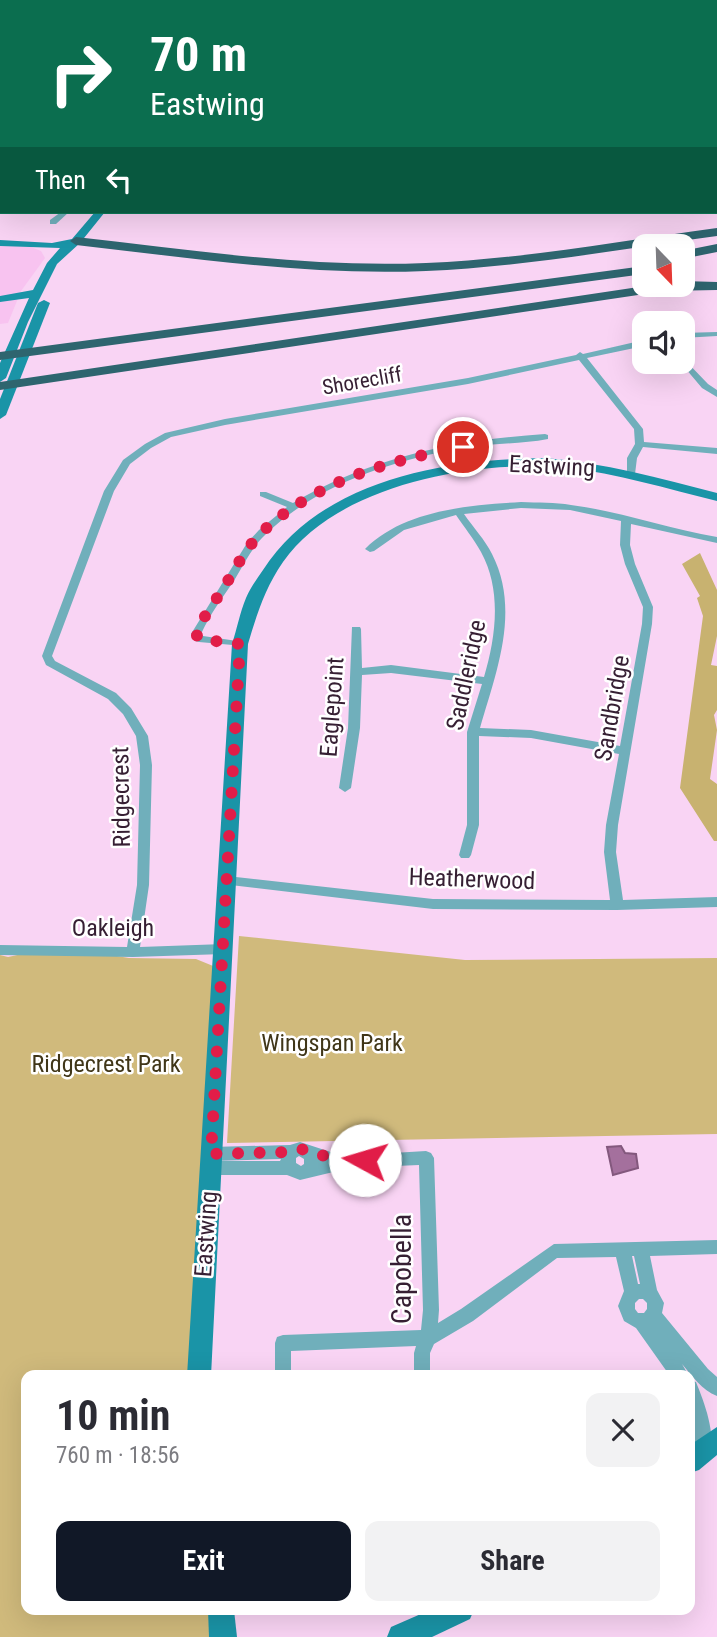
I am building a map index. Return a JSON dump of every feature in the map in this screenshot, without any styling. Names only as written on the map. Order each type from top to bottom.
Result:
[{"type":"highway","points":[[76,242],[302,264],[385,268],[467,264],[717,232]]},
{"type":"highway","points":[[695,252],[717,248]]},
{"type":"highway","points":[[695,262],[717,259]]},
{"type":"highway","points":[[307,316],[632,264]]},
{"type":"highway","points":[[0,356],[632,272]]},
{"type":"highway","points":[[695,283],[717,280]]},
{"type":"highway","points":[[695,287],[717,286]]},
{"type":"highway","points":[[0,386],[632,292]]},
{"type":"highway","points":[[0,379],[216,353]]},
{"type":"street","points":[[53,222],[63,214]]},
{"type":"street","points":[[0,415],[32,314],[36,293],[52,263],[60,253],[76,242],[98,214]]},
{"type":"street","points":[[0,235],[76,242]]},
{"type":"street","points":[[0,243],[52,246],[76,242]]},
{"type":"street","points":[[0,379],[22,323],[32,314],[73,254],[76,242]]},
{"type":"street","points":[[35,245],[51,255],[52,263]]},
{"type":"street","points":[[4,299],[36,293]]},
{"type":"street","points":[[4,299],[32,314]]},
{"type":"street","points":[[695,335],[717,334]]},
{"type":"street","name":"Shorecliff","points":[[109,491],[126,462],[168,435],[225,422],[468,381],[632,346]]},
{"type":"street","points":[[580,355],[638,429],[640,444],[632,458],[630,474]]},
{"type":"street","points":[[695,374],[717,394]]},
{"type":"street","points":[[240,644],[207,642],[199,639],[196,634],[245,553],[262,533],[294,507],[344,480],[386,464],[502,440],[545,437]]},
{"type":"street","points":[[640,444],[717,451]]},
{"type":"street","name":"Eastwing","points":[[199,1370],[240,644],[251,601],[268,569],[286,548],[313,524],[368,493],[417,475],[456,467],[499,463],[554,463],[630,474],[717,497]]},
{"type":"street","name":"Ridgecrest","points":[[109,491],[48,660],[112,696],[127,711],[142,736],[146,765],[143,885],[133,952]]},
{"type":"street","points":[[263,494],[294,507]]},
{"type":"street","points":[[370,549],[401,528],[459,513],[492,507],[553,505],[717,540]]},
{"type":"street","name":"Saddleridge","points":[[459,513],[487,554],[500,601],[501,619],[497,651],[473,732],[473,825],[465,855]]},
{"type":"street","name":"Sandbridge","points":[[617,905],[610,852],[648,607],[629,564],[625,545],[626,521]]},
{"type":"street","name":"Eaglepoint","points":[[345,788],[352,751],[358,672],[356,628]]},
{"type":"street","points":[[358,672],[391,670],[487,681]]},
{"type":"street","points":[[473,732],[531,734],[626,751]]},
{"type":"street","name":"Heatherwood","points":[[227,881],[433,904],[617,905],[717,902]]},
{"type":"street","name":"Oakleigh","points":[[1,950],[133,952],[224,949]]},
{"type":"street","name":"Capobella","points":[[210,1161],[291,1160],[304,1149],[342,1162]]},
{"type":"street","points":[[308,1170],[313,1160],[311,1153]]},
{"type":"street","name":"Capobella","points":[[291,1160],[297,1172],[342,1162],[426,1158],[431,1310],[428,1338],[422,1353],[422,1370]]},
{"type":"street","name":"Capobella","points":[[283,1370],[283,1343],[428,1338],[467,1315],[554,1251],[717,1247]]},
{"type":"street","points":[[641,1250],[650,1296],[656,1305],[647,1318]]},
{"type":"street","points":[[623,1251],[632,1293]]},
{"type":"street","points":[[650,1296],[641,1292],[632,1293],[626,1300],[626,1308],[631,1316],[647,1318],[717,1388]]},
{"type":"street","points":[[647,1318],[677,1370]]},
{"type":"street","points":[[695,1402],[701,1418],[703,1450]]},
{"type":"street","points":[[221,1615],[223,1637]]},
{"type":"street","points":[[401,1637],[450,1615]]},
{"type":"shaded area","points":[[0,245],[31,247],[41,251],[45,258],[21,291],[8,323],[0,324]]},
{"type":"shaded area","points":[[700,553],[717,590],[717,636],[711,665],[717,666],[717,710],[714,715],[717,730],[710,779],[717,784],[717,841],[714,841],[680,788],[703,616],[697,598],[700,596],[682,564]]},
{"type":"shaded area","points":[[621,1146],[625,1153],[636,1154],[638,1168],[613,1175],[607,1147]]},
{"type":"green space","name":"Wingspan Park","points":[[239,936],[465,960],[717,958],[717,1134],[227,1143]]},
{"type":"green space","name":"Ridgecrest Park","points":[[27,953],[98,953],[129,958],[196,959],[218,968],[196,1370],[21,1370],[21,1615],[220,1615],[216,1637],[0,1637],[0,955],[8,957]]},
{"type":"route","points":[[365,1160],[342,1162],[304,1149],[292,1152],[211,1154],[240,644],[207,642],[199,639],[196,634],[245,553],[262,533],[294,507],[317,492],[386,464],[463,447]]}]
